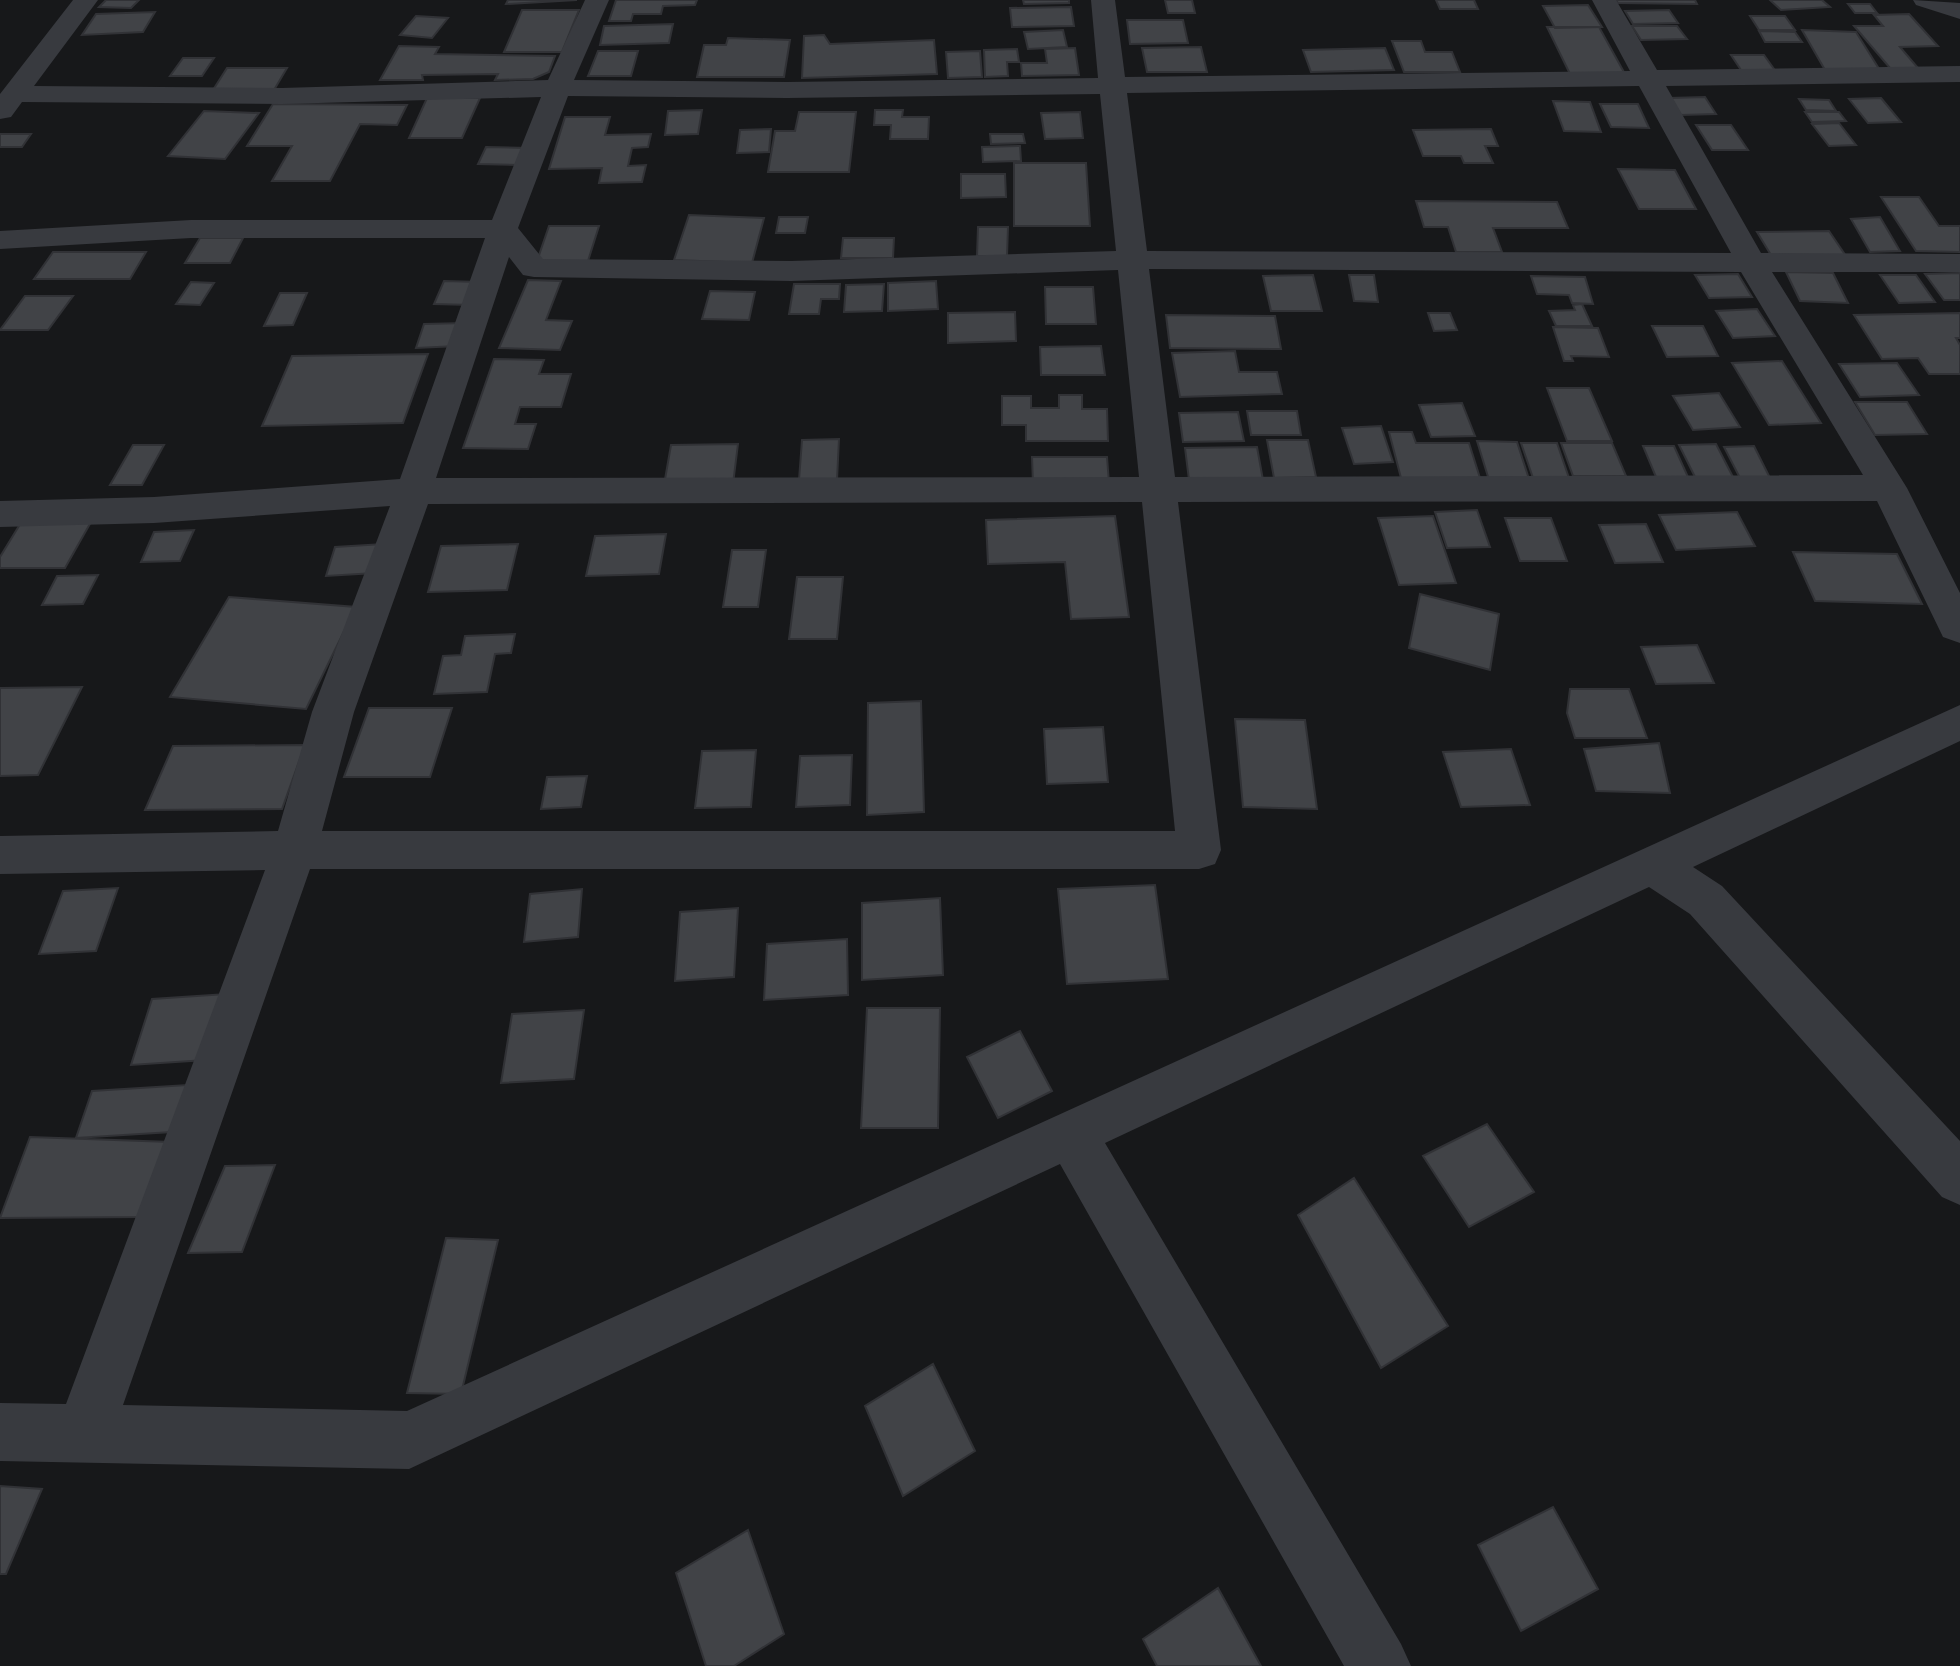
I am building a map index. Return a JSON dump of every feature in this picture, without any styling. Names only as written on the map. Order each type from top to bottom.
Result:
[{"type":"street","points":[[7,104],[86,0]]},
{"type":"street","points":[[84,1433],[295,850],[333,712],[414,491],[503,229],[558,88],[597,0]]},
{"type":"street","points":[[0,855],[295,850],[1199,850],[1103,0]]},
{"type":"street","points":[[1604,0],[1751,262],[1889,488],[1960,628]]},
{"type":"street","points":[[1925,0],[1960,11]]},
{"type":"street","points":[[7,104],[558,88],[787,90],[1111,83],[1960,74]]},
{"type":"street","points":[[0,240],[191,229],[503,229]]},
{"type":"street","points":[[503,229],[534,268],[791,271],[1131,260],[1960,263]]},
{"type":"street","points":[[0,514],[154,510],[414,491],[1889,488]]},
{"type":"street","points":[[0,1432],[409,1440],[1960,722]]},
{"type":"street","points":[[1653,865],[1706,900],[1960,1179]]},
{"type":"street","points":[[1071,1134],[1379,1666]]},
{"type":"building","points":[[106,0],[139,0],[131,8],[99,7]]},
{"type":"building","points":[[508,0],[577,0],[506,4]]},
{"type":"building","points":[[616,0],[697,0],[695,5],[663,6],[661,14],[633,14],[631,21],[609,21]]},
{"type":"building","points":[[1023,0],[1069,0],[1069,3],[1024,4]]},
{"type":"building","points":[[1165,0],[1192,0],[1195,13],[1168,13]]},
{"type":"building","points":[[1436,0],[1474,0],[1478,9],[1440,9]]},
{"type":"building","points":[[1616,0],[1695,0],[1697,4],[1618,3]]},
{"type":"building","points":[[1770,0],[1822,0],[1830,7],[1781,10]]},
{"type":"building","points":[[1848,4],[1870,4],[1877,13],[1855,13]]},
{"type":"building","points":[[1588,5],[1602,27],[1555,28],[1543,6]]},
{"type":"building","points":[[1071,7],[1074,26],[1012,27],[1010,8]]},
{"type":"building","points":[[522,10],[579,10],[562,52],[504,52]]},
{"type":"building","points":[[1669,10],[1678,23],[1633,24],[1625,11]]},
{"type":"building","points":[[155,12],[143,32],[82,35],[96,14]]},
{"type":"building","points":[[1909,14],[1938,46],[1900,47],[1918,68],[1890,68],[1854,26],[1883,26],[1874,15]]},
{"type":"building","points":[[416,16],[448,18],[432,38],[400,35]]},
{"type":"building","points":[[1750,16],[1785,16],[1795,30],[1759,30]]},
{"type":"building","points":[[1127,20],[1183,20],[1188,43],[1130,44]]},
{"type":"building","points":[[673,24],[669,43],[600,45],[604,26]]},
{"type":"building","points":[[1632,26],[1677,26],[1687,39],[1641,40]]},
{"type":"building","points":[[1547,27],[1599,27],[1625,74],[1570,74]]},
{"type":"building","points":[[1063,30],[1067,47],[1028,49],[1024,32]]},
{"type":"building","points":[[1802,30],[1856,32],[1881,72],[1825,70]]},
{"type":"building","points":[[1759,31],[1795,32],[1802,42],[1765,42]]},
{"type":"building","points":[[824,35],[830,44],[934,40],[937,74],[802,78],[804,36]]},
{"type":"building","points":[[728,38],[790,40],[784,77],[697,77],[704,45],[726,45]]},
{"type":"building","points":[[1392,41],[1421,41],[1425,52],[1452,52],[1460,72],[1404,72]]},
{"type":"building","points":[[399,46],[439,47],[435,54],[555,56],[549,72],[533,79],[495,80],[498,74],[422,75],[423,80],[380,80]]},
{"type":"building","points":[[1201,47],[1207,72],[1147,72],[1142,48]]},
{"type":"building","points":[[1075,48],[1079,75],[1022,76],[1021,63],[1047,63],[1045,49]]},
{"type":"building","points":[[1385,48],[1394,70],[1311,72],[1303,50]]},
{"type":"building","points":[[1017,49],[1019,62],[1007,62],[1008,76],[985,77],[984,50]]},
{"type":"building","points":[[598,51],[638,51],[631,76],[588,76]]},
{"type":"building","points":[[980,51],[982,77],[948,78],[946,52]]},
{"type":"building","points":[[1731,55],[1764,55],[1779,76],[1745,76]]},
{"type":"building","points":[[183,58],[214,58],[202,76],[170,76]]},
{"type":"building","points":[[227,68],[287,68],[274,90],[213,90]]},
{"type":"building","points":[[1705,97],[1716,114],[1681,115],[1670,98]]},
{"type":"building","points":[[427,98],[480,98],[462,138],[409,138]]},
{"type":"building","points":[[1881,98],[1901,122],[1868,123],[1849,99]]},
{"type":"building","points":[[1799,99],[1829,100],[1836,111],[1806,110]]},
{"type":"building","points":[[1553,101],[1590,102],[1601,132],[1564,131]]},
{"type":"building","points":[[273,104],[407,105],[397,125],[360,124],[330,181],[272,181],[292,146],[247,146]]},
{"type":"building","points":[[1600,104],[1638,104],[1649,128],[1611,127]]},
{"type":"building","points":[[702,110],[698,134],[665,135],[668,111]]},
{"type":"building","points":[[875,110],[903,110],[902,117],[929,117],[928,139],[890,139],[891,125],[874,125]]},
{"type":"building","points":[[204,111],[259,113],[225,159],[168,156]]},
{"type":"building","points":[[799,112],[856,112],[849,172],[768,172],[775,131],[795,131]]},
{"type":"building","points":[[1080,112],[1083,138],[1045,139],[1041,113]]},
{"type":"building","points":[[1805,112],[1839,112],[1846,121],[1812,122]]},
{"type":"building","points":[[565,117],[610,117],[605,135],[651,134],[648,147],[632,148],[628,166],[646,165],[642,182],[599,183],[602,168],[549,169]]},
{"type":"building","points":[[1839,123],[1856,145],[1829,146],[1812,124]]},
{"type":"building","points":[[1696,125],[1731,125],[1748,150],[1712,150]]},
{"type":"building","points":[[771,129],[769,152],[737,153],[740,130]]},
{"type":"building","points":[[1491,129],[1498,146],[1485,146],[1493,163],[1464,163],[1461,156],[1423,156],[1413,130]]},
{"type":"building","points":[[0,134],[31,134],[22,147],[0,147]]},
{"type":"building","points":[[990,134],[1023,134],[1025,143],[991,144]]},
{"type":"building","points":[[1020,146],[1021,161],[983,162],[982,147]]},
{"type":"building","points":[[486,147],[527,148],[520,165],[478,164]]},
{"type":"building","points":[[1014,163],[1086,163],[1090,226],[1014,226]]},
{"type":"building","points":[[1618,169],[1675,170],[1696,209],[1639,209]]},
{"type":"building","points":[[961,174],[1005,174],[1006,197],[961,198]]},
{"type":"building","points":[[1881,197],[1919,197],[1939,226],[1960,226],[1960,252],[1916,251]]},
{"type":"building","points":[[1416,201],[1557,202],[1568,228],[1493,228],[1502,252],[1456,252],[1448,227],[1424,227]]},
{"type":"building","points":[[689,215],[764,218],[752,263],[674,260]]},
{"type":"building","points":[[779,217],[808,217],[805,233],[776,233]]},
{"type":"building","points":[[1880,217],[1900,251],[1870,252],[1851,219]]},
{"type":"building","points":[[549,226],[599,226],[588,261],[537,261]]},
{"type":"building","points":[[978,227],[1008,227],[1007,256],[977,256]]},
{"type":"building","points":[[1829,231],[1848,259],[1774,260],[1757,232]]},
{"type":"building","points":[[200,238],[243,238],[230,263],[185,263]]},
{"type":"building","points":[[843,238],[894,238],[893,258],[841,258]]},
{"type":"building","points":[[53,252],[146,252],[130,279],[34,279]]},
{"type":"building","points":[[1786,272],[1833,273],[1848,303],[1800,301]]},
{"type":"building","points":[[1960,273],[1960,300],[1944,300],[1925,274]]},
{"type":"building","points":[[1738,274],[1752,297],[1709,298],[1695,275]]},
{"type":"building","points":[[1313,275],[1322,311],[1271,311],[1263,276]]},
{"type":"building","points":[[1349,275],[1374,275],[1378,302],[1354,301]]},
{"type":"building","points":[[1880,275],[1916,275],[1935,302],[1899,303]]},
{"type":"building","points":[[1531,276],[1585,277],[1593,304],[1572,303],[1569,295],[1537,294]]},
{"type":"building","points":[[528,280],[561,281],[546,320],[572,321],[560,350],[499,348]]},
{"type":"building","points":[[444,281],[480,282],[471,305],[434,304]]},
{"type":"building","points":[[936,281],[938,309],[888,311],[888,283]]},
{"type":"building","points":[[191,282],[214,283],[200,305],[176,304]]},
{"type":"building","points":[[794,284],[840,284],[839,299],[821,299],[819,314],[789,314]]},
{"type":"building","points":[[884,284],[882,311],[844,312],[846,285]]},
{"type":"building","points":[[1045,287],[1093,287],[1096,324],[1046,324]]},
{"type":"building","points":[[710,291],[755,292],[749,320],[702,319]]},
{"type":"building","points":[[280,293],[307,293],[293,325],[264,326]]},
{"type":"building","points":[[25,296],[73,296],[48,330],[0,330]]},
{"type":"building","points":[[1582,304],[1592,326],[1556,326],[1549,311],[1575,310],[1573,305]]},
{"type":"building","points":[[1757,309],[1775,336],[1733,338],[1716,311]]},
{"type":"building","points":[[1015,312],[1016,341],[948,343],[948,313]]},
{"type":"building","points":[[1428,313],[1450,313],[1457,330],[1434,331]]},
{"type":"building","points":[[1960,313],[1960,338],[1956,338],[1960,345],[1960,374],[1929,374],[1918,358],[1882,359],[1854,315]]},
{"type":"building","points":[[1166,315],[1275,316],[1281,349],[1170,348]]},
{"type":"building","points":[[465,323],[458,346],[416,348],[424,324]]},
{"type":"building","points":[[1652,326],[1703,326],[1718,356],[1667,357]]},
{"type":"building","points":[[1553,327],[1598,328],[1609,357],[1571,356],[1573,361],[1564,361]]},
{"type":"building","points":[[1101,346],[1105,375],[1041,375],[1040,347]]},
{"type":"building","points":[[1235,351],[1239,372],[1277,372],[1282,394],[1180,397],[1172,353]]},
{"type":"building","points":[[428,354],[403,423],[262,426],[292,356]]},
{"type":"building","points":[[494,359],[544,360],[539,374],[571,374],[561,407],[520,407],[515,424],[536,424],[528,449],[463,448]]},
{"type":"building","points":[[1782,361],[1821,423],[1769,425],[1732,363]]},
{"type":"building","points":[[1897,363],[1919,395],[1860,397],[1839,364]]},
{"type":"building","points":[[1547,388],[1589,388],[1612,441],[1567,441]]},
{"type":"building","points":[[1719,393],[1740,427],[1693,430],[1673,396]]},
{"type":"building","points":[[1059,395],[1082,395],[1082,409],[1107,409],[1108,441],[1026,441],[1026,425],[1002,425],[1002,396],[1031,396],[1031,408],[1059,408]]},
{"type":"building","points":[[1855,402],[1907,402],[1927,434],[1875,435]]},
{"type":"building","points":[[1462,403],[1475,436],[1431,437],[1419,405]]},
{"type":"building","points":[[1247,411],[1297,411],[1301,435],[1251,435]]},
{"type":"building","points":[[1238,412],[1244,441],[1183,442],[1179,413]]},
{"type":"building","points":[[1381,426],[1393,462],[1354,464],[1342,428]]},
{"type":"building","points":[[1389,432],[1412,432],[1416,443],[1469,443],[1480,478],[1401,478]]},
{"type":"building","points":[[839,439],[837,480],[799,480],[802,440]]},
{"type":"building","points":[[1267,440],[1308,440],[1316,477],[1274,478]]},
{"type":"building","points":[[1477,441],[1517,442],[1529,479],[1489,480]]},
{"type":"building","points":[[1521,443],[1557,443],[1569,478],[1533,478]]},
{"type":"building","points":[[1561,443],[1612,443],[1626,476],[1573,476]]},
{"type":"building","points":[[738,444],[733,484],[664,485],[671,445]]},
{"type":"building","points":[[1716,444],[1734,479],[1696,479],[1679,445]]},
{"type":"building","points":[[133,445],[164,445],[142,485],[110,485]]},
{"type":"building","points":[[1643,446],[1674,446],[1688,477],[1656,477]]},
{"type":"building","points":[[1754,446],[1771,480],[1741,480],[1724,447]]},
{"type":"building","points":[[1257,447],[1263,480],[1189,480],[1185,448]]},
{"type":"building","points":[[1032,457],[1107,457],[1109,483],[1033,484]]},
{"type":"building","points":[[1477,510],[1490,547],[1447,548],[1435,512]]},
{"type":"building","points":[[1737,512],[1755,546],[1676,550],[1659,515]]},
{"type":"building","points":[[1115,516],[1129,617],[1071,619],[1065,562],[988,564],[986,520]]},
{"type":"building","points":[[1433,516],[1456,583],[1399,585],[1378,518]]},
{"type":"building","points":[[1505,518],[1551,518],[1567,561],[1520,561]]},
{"type":"building","points":[[22,521],[91,522],[65,568],[0,568],[0,557]]},
{"type":"building","points":[[1646,524],[1663,562],[1615,563],[1599,525]]},
{"type":"building","points":[[194,530],[180,561],[141,562],[154,532]]},
{"type":"building","points":[[666,534],[659,574],[586,576],[595,536]]},
{"type":"building","points":[[383,544],[375,573],[326,576],[335,547]]},
{"type":"building","points":[[518,544],[507,590],[428,592],[441,546]]},
{"type":"building","points":[[732,550],[766,550],[758,607],[723,607]]},
{"type":"building","points":[[1793,552],[1897,554],[1922,604],[1815,601]]},
{"type":"building","points":[[98,575],[83,604],[42,605],[57,576]]},
{"type":"building","points":[[797,577],[843,577],[837,639],[789,639]]},
{"type":"building","points":[[1420,594],[1499,614],[1490,670],[1409,648]]},
{"type":"building","points":[[229,597],[356,607],[306,709],[170,697]]},
{"type":"building","points":[[515,634],[511,653],[495,654],[487,692],[434,694],[443,656],[461,655],[465,636]]},
{"type":"building","points":[[1697,645],[1714,683],[1656,684],[1641,647]]},
{"type":"building","points":[[82,687],[38,775],[0,776],[0,688]]},
{"type":"building","points":[[1570,689],[1629,689],[1647,738],[1575,738],[1567,713]]},
{"type":"building","points":[[921,701],[924,812],[867,815],[868,703]]},
{"type":"building","points":[[369,708],[452,708],[430,777],[344,777]]},
{"type":"building","points":[[1235,719],[1305,720],[1317,809],[1243,807]]},
{"type":"building","points":[[1103,727],[1108,782],[1047,784],[1044,729]]},
{"type":"building","points":[[1659,743],[1670,793],[1596,791],[1584,749]]},
{"type":"building","points":[[305,745],[282,809],[145,810],[173,746]]},
{"type":"building","points":[[1511,749],[1530,805],[1461,807],[1443,752]]},
{"type":"building","points":[[756,750],[751,807],[695,808],[702,751]]},
{"type":"building","points":[[852,755],[850,805],[796,807],[800,756]]},
{"type":"building","points":[[587,776],[581,807],[541,809],[547,777]]},
{"type":"building","points":[[1155,885],[1168,979],[1067,984],[1058,889]]},
{"type":"building","points":[[118,888],[96,951],[39,954],[63,891]]},
{"type":"building","points":[[582,889],[578,937],[524,942],[530,894]]},
{"type":"building","points":[[940,898],[943,975],[862,980],[862,903]]},
{"type":"building","points":[[738,908],[734,977],[675,981],[680,912]]},
{"type":"building","points":[[847,939],[848,995],[764,1000],[767,944]]},
{"type":"building","points":[[226,994],[206,1060],[131,1065],[152,999]]},
{"type":"building","points":[[867,1008],[940,1008],[938,1128],[861,1128]]},
{"type":"building","points":[[584,1010],[574,1079],[501,1083],[512,1014]]},
{"type":"building","points":[[1020,1031],[1052,1091],[998,1118],[967,1057]]},
{"type":"building","points":[[187,1085],[172,1132],[76,1138],[92,1091]]},
{"type":"building","points":[[1487,1124],[1534,1192],[1469,1227],[1423,1156]]},
{"type":"building","points":[[30,1137],[171,1142],[141,1217],[0,1218]]},
{"type":"building","points":[[275,1165],[242,1252],[188,1253],[225,1166]]},
{"type":"building","points":[[1354,1178],[1448,1326],[1381,1368],[1298,1215]]},
{"type":"building","points":[[446,1238],[498,1240],[461,1394],[407,1393]]},
{"type":"building","points":[[933,1364],[975,1451],[903,1496],[865,1406]]},
{"type":"building","points":[[0,1486],[42,1489],[6,1574],[0,1574]]},
{"type":"building","points":[[1553,1507],[1598,1589],[1521,1631],[1478,1545]]},
{"type":"building","points":[[748,1530],[784,1634],[734,1666],[706,1666],[676,1573]]},
{"type":"building","points":[[1218,1588],[1261,1666],[1157,1666],[1143,1639]]}]
